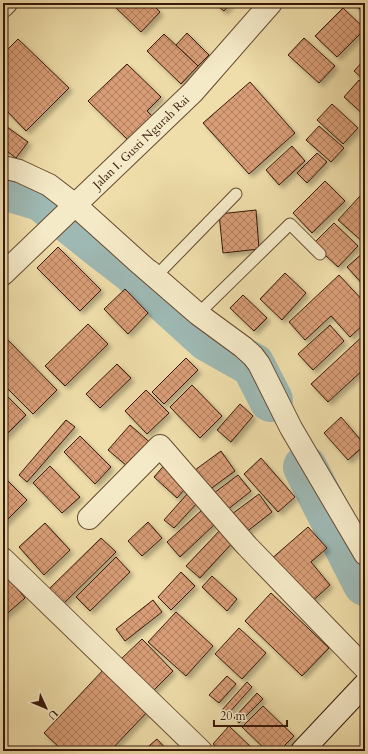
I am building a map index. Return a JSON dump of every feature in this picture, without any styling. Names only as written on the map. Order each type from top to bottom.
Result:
[{"type":"street","points":[[3,6],[6,3]]},
{"type":"street","name":"Jalan I. Gusti Ngurah Rai","points":[[3,274],[193,92],[271,3]]},
{"type":"street","points":[[3,167],[19,171],[49,185],[76,204],[137,261],[198,314],[253,356],[259,364],[291,428],[365,554]]},
{"type":"street","points":[[89,518],[160,446],[247,546],[365,668]]},
{"type":"street","points":[[3,559],[201,751]]},
{"type":"street","points":[[302,751],[365,684]]},
{"type":"lane","points":[[76,204],[159,273],[236,194]]},
{"type":"lane","points":[[198,314],[290,224],[320,254]]},
{"type":"building","points":[[111,3],[151,3],[160,12],[141,32]]},
{"type":"building","points":[[214,3],[231,3],[224,11]]},
{"type":"building","points":[[353,3],[365,3],[365,14]]},
{"type":"building","points":[[343,8],[365,29],[337,57],[315,36]]},
{"type":"building","points":[[187,33],[209,55],[198,66],[176,45]]},
{"type":"building","points":[[164,34],[198,66],[181,84],[147,51]]},
{"type":"building","points":[[304,38],[335,66],[319,83],[288,55]]},
{"type":"building","points":[[18,39],[69,88],[26,131],[3,107],[3,54]]},
{"type":"building","points":[[365,59],[365,81],[354,71]]},
{"type":"building","points":[[127,64],[161,97],[147,111],[152,116],[128,140],[88,101]]},
{"type":"building","points":[[359,80],[365,86],[365,116],[344,97]]},
{"type":"building","points":[[250,82],[295,133],[249,174],[203,123]]},
{"type":"building","points":[[332,104],[358,128],[343,144],[317,120]]},
{"type":"building","points":[[3,124],[28,142],[16,158],[3,148]]},
{"type":"building","points":[[319,126],[344,148],[331,162],[306,140]]},
{"type":"building","points":[[292,146],[305,161],[279,185],[266,170]]},
{"type":"building","points":[[317,153],[327,162],[307,183],[297,173]]},
{"type":"building","points":[[325,181],[345,201],[312,233],[293,213]]},
{"type":"building","points":[[360,196],[365,201],[364,243],[338,220]]},
{"type":"building","points":[[256,210],[259,249],[223,253],[219,214]]},
{"type":"building","points":[[334,223],[358,246],[338,267],[313,244]]},
{"type":"building","points":[[58,247],[101,290],[80,311],[37,268]]},
{"type":"building","points":[[365,251],[365,287],[347,267]]},
{"type":"building","points":[[285,273],[306,293],[282,320],[260,299]]},
{"type":"building","points":[[339,275],[365,303],[365,323],[350,337],[331,316],[305,340],[289,322]]},
{"type":"building","points":[[125,289],[148,313],[128,334],[104,309]]},
{"type":"building","points":[[243,295],[267,318],[254,331],[230,308]]},
{"type":"building","points":[[88,324],[108,344],[65,386],[45,366]]},
{"type":"building","points":[[330,325],[344,341],[313,370],[298,354]]},
{"type":"building","points":[[365,334],[365,368],[328,402],[311,384]]},
{"type":"building","points":[[3,335],[57,390],[33,414],[3,384]]},
{"type":"building","points":[[186,358],[198,370],[164,404],[152,392]]},
{"type":"building","points":[[117,364],[131,378],[100,408],[86,394]]},
{"type":"building","points":[[192,385],[222,416],[200,438],[170,407]]},
{"type":"building","points":[[146,390],[169,413],[147,434],[125,411]]},
{"type":"building","points":[[3,392],[26,415],[3,438]]},
{"type":"building","points":[[240,404],[253,416],[231,442],[217,430]]},
{"type":"building","points":[[341,417],[365,445],[348,460],[324,433]]},
{"type":"building","points":[[66,420],[75,427],[27,482],[19,475]]},
{"type":"building","points":[[130,425],[154,446],[133,471],[108,450]]},
{"type":"building","points":[[80,436],[111,467],[95,484],[64,452]]},
{"type":"building","points":[[221,451],[235,471],[209,490],[195,470]]},
{"type":"building","points":[[261,458],[295,497],[278,512],[244,474]]},
{"type":"building","points":[[167,462],[190,483],[177,498],[154,477]]},
{"type":"building","points":[[50,466],[80,497],[62,513],[33,483]]},
{"type":"building","points":[[238,475],[251,491],[227,510],[214,493]]},
{"type":"building","points":[[3,476],[27,500],[3,524]]},
{"type":"building","points":[[188,493],[198,502],[174,528],[164,520]]},
{"type":"building","points":[[259,494],[272,512],[245,533],[232,514]]},
{"type":"building","points":[[203,509],[216,523],[180,557],[167,542]]},
{"type":"building","points":[[148,522],[162,538],[142,556],[128,541]]},
{"type":"building","points":[[45,523],[70,550],[44,575],[19,547]]},
{"type":"building","points":[[308,527],[327,548],[311,562],[330,585],[309,604],[270,560]]},
{"type":"building","points":[[221,529],[234,541],[200,578],[186,566]]},
{"type":"building","points":[[101,538],[116,552],[62,605],[48,590]]},
{"type":"building","points":[[116,557],[130,572],[90,611],[76,597]]},
{"type":"building","points":[[3,571],[25,598],[3,617]]},
{"type":"building","points":[[181,572],[195,586],[171,610],[158,597]]},
{"type":"building","points":[[212,576],[237,599],[227,611],[202,587]]},
{"type":"building","points":[[271,593],[329,648],[302,676],[245,621]]},
{"type":"building","points":[[153,600],[162,612],[125,641],[116,629]]},
{"type":"building","points":[[176,612],[213,646],[186,676],[148,642]]},
{"type":"building","points":[[239,628],[266,653],[242,679],[215,654]]},
{"type":"building","points":[[142,639],[173,671],[151,693],[119,661]]},
{"type":"building","points":[[105,668],[149,710],[110,751],[63,751],[44,733]]},
{"type":"building","points":[[227,676],[236,684],[219,703],[209,695]]},
{"type":"building","points":[[247,682],[252,687],[227,715],[222,710]]},
{"type":"building","points":[[257,693],[263,699],[239,723],[234,718]]},
{"type":"building","points":[[263,706],[294,736],[279,751],[267,751],[242,727]]},
{"type":"building","points":[[229,726],[254,750],[221,751],[213,744]]},
{"type":"building","points":[[157,739],[168,751],[143,751]]},
{"type":"waterway","points":[[3,188],[41,199],[131,270],[207,339],[253,365],[271,400]]},
{"type":"waterway","points":[[305,467],[365,584]]}]
